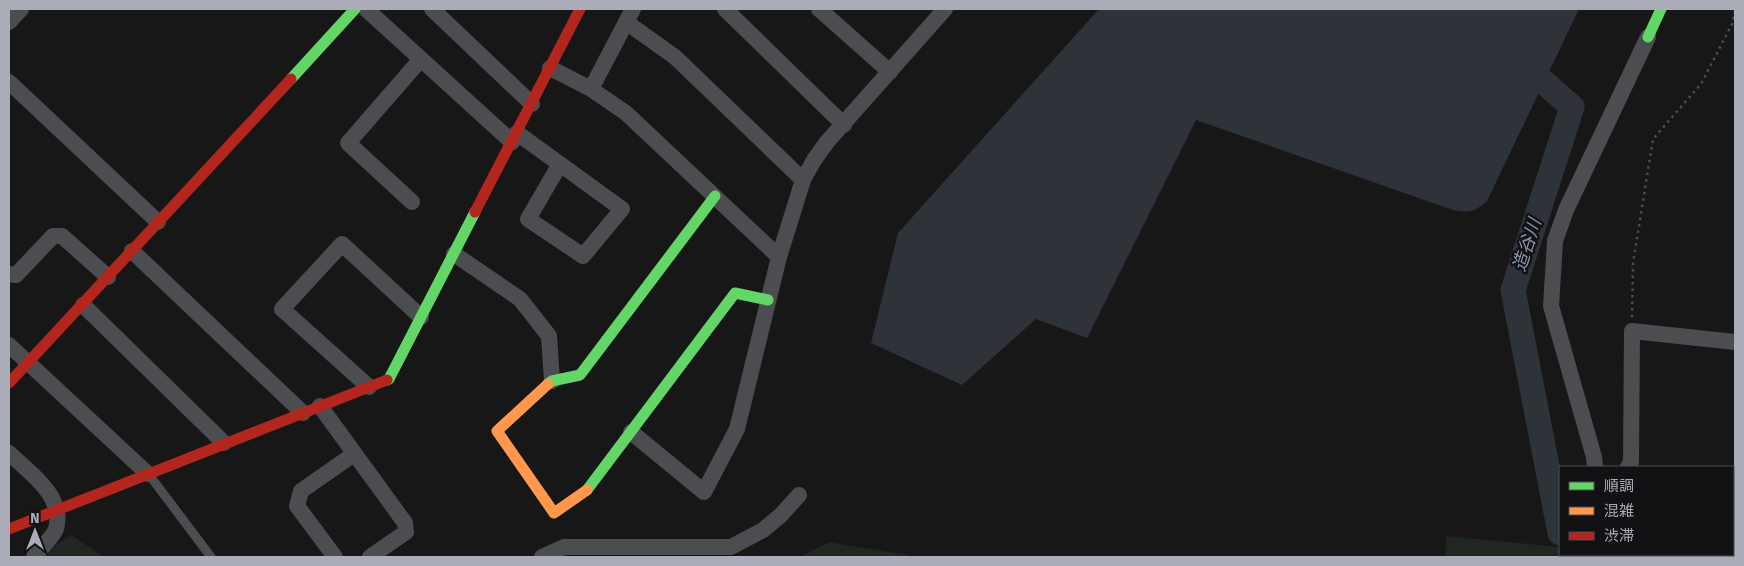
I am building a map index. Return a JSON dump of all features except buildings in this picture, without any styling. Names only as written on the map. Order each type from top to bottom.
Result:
[{"type":"street","points":[[9,382],[355,9]]},
{"type":"street","points":[[366,9],[421,59],[514,137],[560,164],[622,209],[583,256],[528,219],[560,164]]},
{"type":"street","points":[[432,9],[532,104]]},
{"type":"street","points":[[9,529],[389,379],[580,9]]},
{"type":"street","points":[[725,9],[844,124]]},
{"type":"street","points":[[819,9],[890,72]]},
{"type":"street","points":[[631,432],[704,492],[737,429],[779,257],[803,180],[827,142],[945,9]]},
{"type":"street","points":[[1595,466],[1594,457],[1551,306],[1556,241],[1566,210],[1661,9]]},
{"type":"street","points":[[591,88],[629,15],[803,180]]},
{"type":"street","points":[[412,202],[348,143],[421,59]]},
{"type":"street","points":[[550,68],[591,88],[626,113],[779,257]]},
{"type":"street","points":[[9,82],[158,222]]},
{"type":"street","points":[[715,196],[580,375],[552,381],[497,432],[554,513],[587,490],[735,293],[768,300]]},
{"type":"street","points":[[9,274],[16,275],[53,236],[62,236],[108,277]]},
{"type":"street","points":[[369,387],[282,309],[342,244],[421,316]]},
{"type":"street","points":[[132,251],[303,413]]},
{"type":"street","points":[[454,254],[520,299],[549,336],[552,381]]},
{"type":"street","points":[[82,305],[224,443]]},
{"type":"street","points":[[1629,466],[1631,462],[1632,331],[1735,342]]},
{"type":"street","points":[[9,345],[148,474]]},
{"type":"street","points":[[320,406],[405,523],[406,532],[370,557]]},
{"type":"street","points":[[9,452],[50,493],[57,509],[56,530],[34,557]]},
{"type":"street","points":[[335,557],[297,506],[301,491],[354,454]]},
{"type":"street","points":[[542,557],[564,547],[731,547],[763,530],[799,495]]},
{"type":"lane","points":[[148,474],[211,557]]},
{"type":"path","points":[[1632,331],[1633,263],[1653,139],[1701,84],[1732,24],[1735,11]]},
{"type":"shaded area","points":[[1099,9],[1579,9],[1487,201],[1475,209],[1468,211],[1453,210],[1196,120],[1087,338],[1036,319],[962,385],[871,343],[898,233]]},
{"type":"shaded area","points":[[71,535],[104,557],[38,557]]},
{"type":"shaded area","points":[[1446,536],[1559,547],[1559,556],[1576,557],[1445,557]]},
{"type":"shaded area","points":[[829,542],[908,555],[911,557],[800,557]]},
{"type":"waterway","name":"造谷川","points":[[1519,60],[1572,107],[1513,290],[1559,528]]},
{"type":"traffic: fast","points":[[291,79],[355,9]]},
{"type":"traffic: fast","points":[[1648,37],[1661,9]]},
{"type":"traffic: fast","points":[[548,384],[552,381],[580,375],[715,196]]},
{"type":"traffic: fast","points":[[387,380],[475,212]]},
{"type":"traffic: fast","points":[[587,490],[735,293],[768,300]]},
{"type":"traffic: slow","points":[[548,384],[497,431],[554,513],[587,490]]},
{"type":"traffic: jam","points":[[475,212],[580,9]]},
{"type":"traffic: jam","points":[[9,383],[291,79]]},
{"type":"traffic: jam","points":[[9,529],[387,380]]}]
